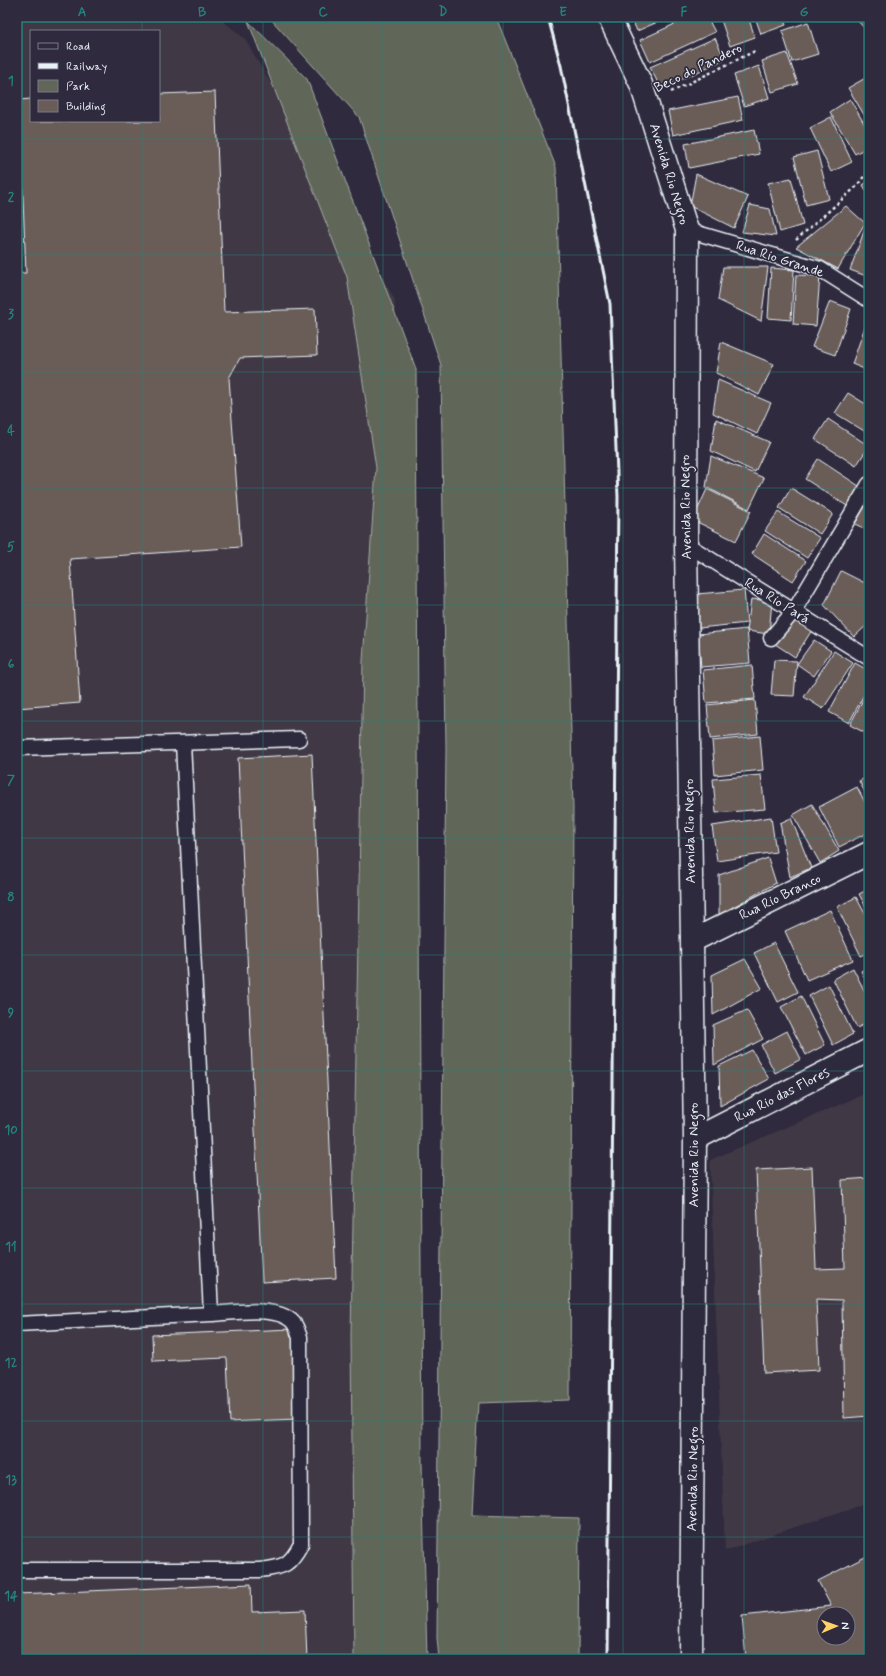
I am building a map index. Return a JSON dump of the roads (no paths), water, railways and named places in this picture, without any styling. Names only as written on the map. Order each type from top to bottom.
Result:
[{"type":"street","name":"Avenida Rio Negro","points":[[609,17],[641,84],[687,230],[686,544],[695,1139],[691,1659]]},
{"type":"street","name":"Rua Rio Branco","points":[[692,941],[869,853]]},
{"type":"street","name":"Rua Rio das Flores","points":[[695,1139],[869,1050]]},
{"type":"lane","name":"Rua Rio Grande","points":[[687,230],[820,269],[869,300]]},
{"type":"lane","points":[[771,638],[794,611],[869,484]]},
{"type":"lane","name":"Rua Rio Pará","points":[[686,544],[869,658]]},
{"type":"lane","points":[[17,748],[299,739]]},
{"type":"lane","points":[[183,743],[211,1314]]},
{"type":"lane","points":[[17,1324],[272,1311],[285,1316],[295,1324],[300,1337],[301,1544],[293,1559],[279,1567],[260,1570],[17,1570]]},
{"type":"railway","points":[[548,17],[561,66],[610,304],[618,497],[608,1659]]}]
